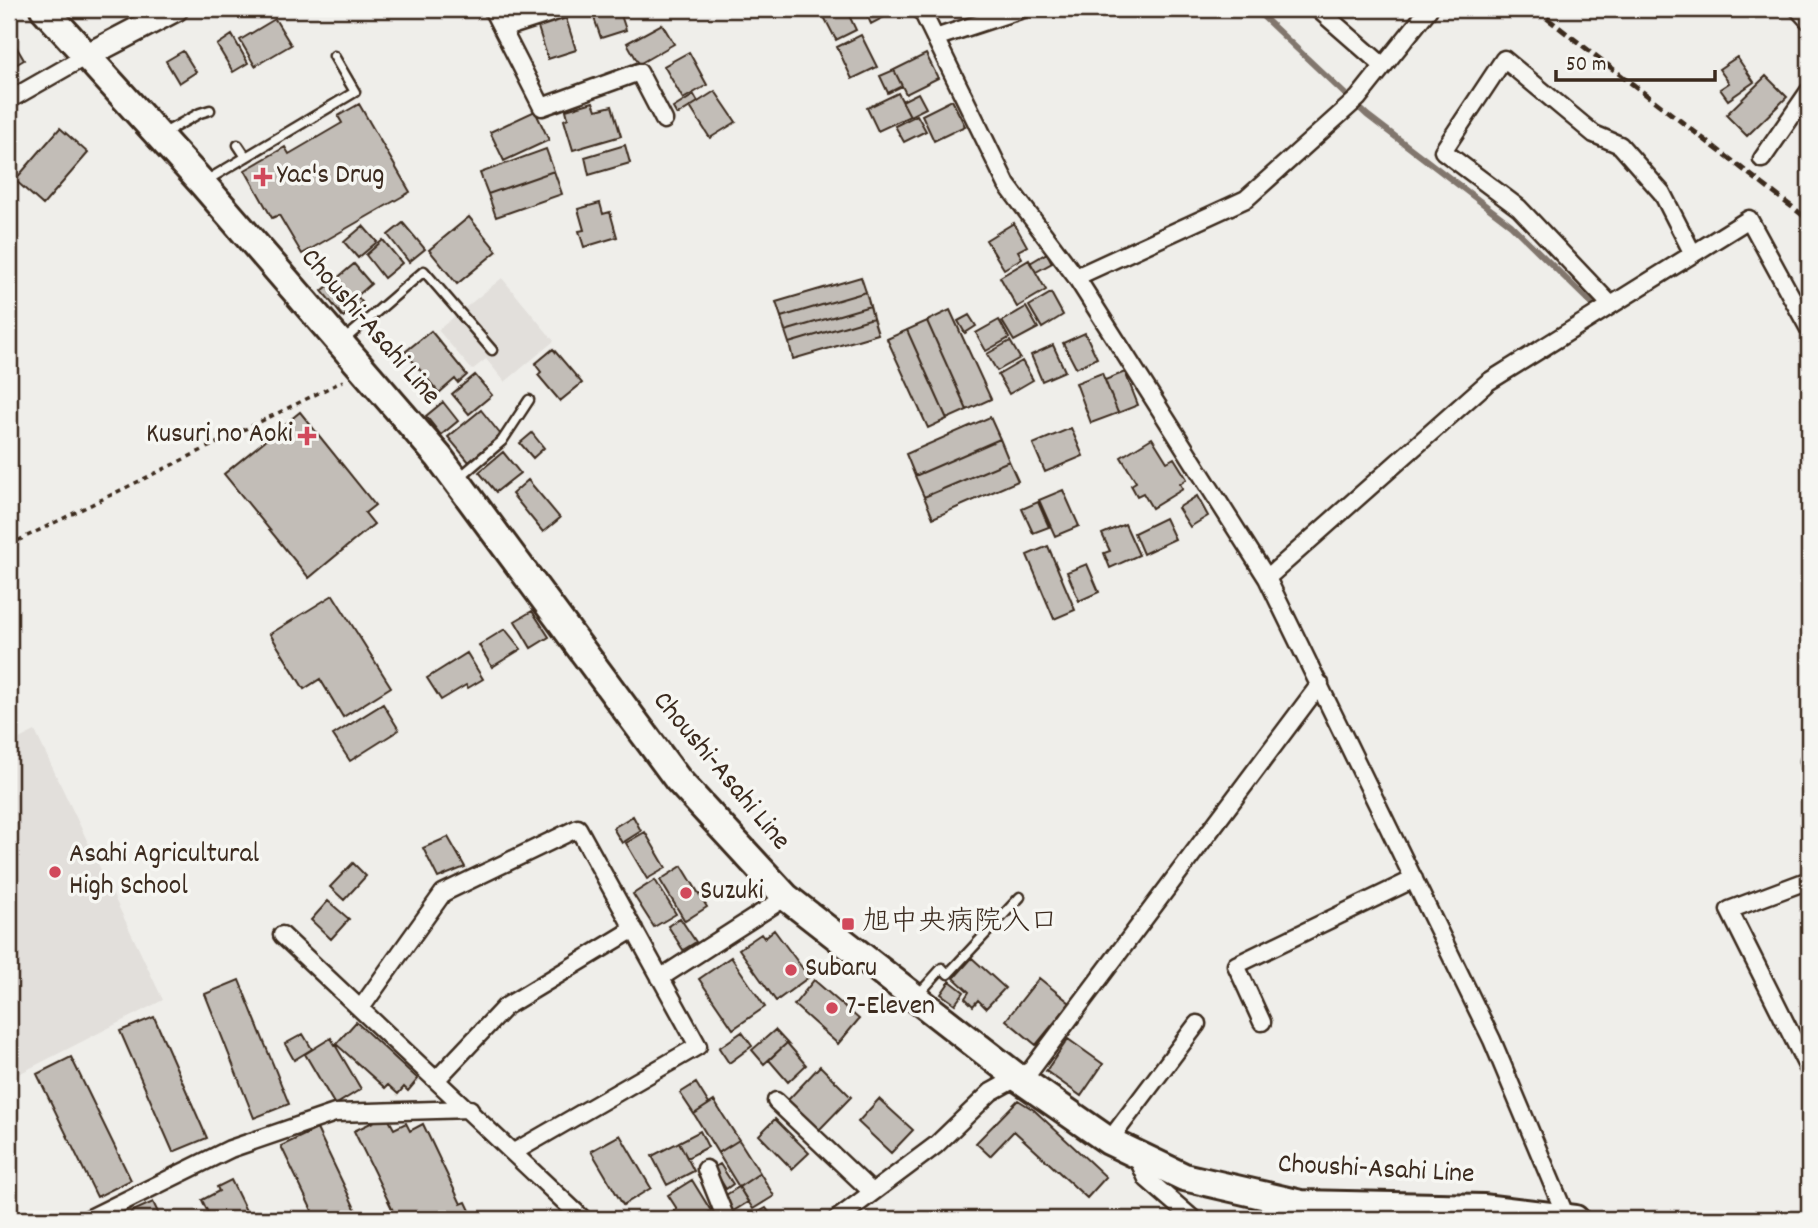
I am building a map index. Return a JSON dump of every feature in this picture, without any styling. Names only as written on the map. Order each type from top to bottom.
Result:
[{"type":"main road","name":"Choushi-Asahi Line","points":[[44,9],[88,55],[366,370],[456,480],[678,779],[786,897],[1017,1077],[1109,1141],[1184,1177],[1301,1204],[1483,1208],[1570,1219]]},
{"type":"street","points":[[9,100],[176,9]]},
{"type":"street","points":[[492,9],[542,107],[639,72],[664,120]]},
{"type":"street","points":[[502,29],[564,9]]},
{"type":"street","points":[[921,9],[1007,185],[1076,277],[1267,578],[1492,1040],[1570,1219]]},
{"type":"street","points":[[935,38],[1023,9]]},
{"type":"street","points":[[1318,9],[1382,65]]},
{"type":"street","points":[[1076,277],[1246,199],[1359,98],[1382,65],[1429,9]]},
{"type":"street","points":[[1798,9],[1809,21]]},
{"type":"street","points":[[1611,305],[1519,208],[1443,151],[1504,59],[1594,134],[1620,145],[1662,194],[1693,254]]},
{"type":"street","points":[[1762,159],[1809,91]]},
{"type":"street","points":[[1267,578],[1488,382],[1749,219],[1809,329]]},
{"type":"street","points":[[837,1219],[936,1146],[991,1092],[1031,1070],[1320,684]]},
{"type":"street","points":[[361,1008],[443,893],[578,828],[698,1046],[513,1152]]},
{"type":"street","points":[[1262,1022],[1236,965],[1414,879]]},
{"type":"street","points":[[1809,880],[1729,910],[1809,1070]]},
{"type":"street","points":[[660,978],[786,897]]},
{"type":"street","points":[[437,1079],[505,1007],[634,929]]},
{"type":"street","points":[[282,934],[470,1109],[583,1219]]},
{"type":"street","points":[[1109,1141],[1197,1024]]},
{"type":"street","points":[[776,1101],[872,1192]]},
{"type":"street","points":[[88,1219],[230,1149],[335,1113],[470,1109]]},
{"type":"street","points":[[1136,1155],[1147,1179],[1193,1219]]},
{"type":"street","points":[[706,1169],[726,1219]]},
{"type":"lane","points":[[202,183],[355,92],[334,56]]},
{"type":"lane","points":[[160,136],[210,110]]},
{"type":"lane","points":[[238,145],[246,157]]},
{"type":"lane","points":[[341,343],[424,271],[492,350]]},
{"type":"lane","points":[[456,480],[502,441],[529,400]]},
{"type":"lane","points":[[915,997],[942,968],[948,974],[1020,897]]},
{"type":"path","points":[[9,544],[366,370]]},
{"type":"shaded area","points":[[502,278],[554,341],[505,382],[486,359],[472,370],[438,330]]},
{"type":"shaded area","name":"Asahi Agricultural High School","points":[[35,731],[163,1000],[9,1079],[9,744]]},
{"type":"building","points":[[503,9],[528,9],[529,12],[507,19]]},
{"type":"building","points":[[591,9],[619,9],[626,30],[601,38]]},
{"type":"building","points":[[820,9],[846,9],[856,30],[836,40]]},
{"type":"building","points":[[864,9],[892,9],[894,12],[871,24]]},
{"type":"building","points":[[565,15],[576,50],[548,59],[537,24]]},
{"type":"building","points":[[275,19],[291,45],[255,66],[240,40]]},
{"type":"building","points":[[662,24],[674,44],[639,64],[627,43]]},
{"type":"building","points":[[232,35],[248,63],[233,72],[217,45]]},
{"type":"building","points":[[861,35],[877,67],[852,79],[837,47]]},
{"type":"building","points":[[14,43],[24,60],[12,67],[9,46]]},
{"type":"building","points":[[183,51],[196,72],[179,83],[166,61]]},
{"type":"building","points":[[689,52],[707,85],[683,99],[664,66]]},
{"type":"building","points":[[926,54],[938,78],[906,94],[894,70]]},
{"type":"building","points":[[1737,57],[1754,82],[1728,100],[1720,89],[1729,83],[1719,69]]},
{"type":"building","points":[[9,68],[17,80],[9,85]]},
{"type":"building","points":[[894,70],[902,86],[888,93],[880,76]]},
{"type":"building","points":[[1766,76],[1787,97],[1747,136],[1726,115]]},
{"type":"building","points":[[715,91],[736,122],[710,138],[690,107]]},
{"type":"building","points":[[898,93],[910,116],[878,131],[867,108]]},
{"type":"building","points":[[918,93],[926,108],[910,116],[902,101]]},
{"type":"building","points":[[694,95],[698,102],[677,115],[673,108]]},
{"type":"building","points":[[952,100],[965,126],[934,141],[922,115]]},
{"type":"building","points":[[593,102],[596,110],[612,106],[621,136],[573,150],[564,120],[568,118],[566,110]]},
{"type":"building","points":[[359,104],[410,192],[302,254],[279,215],[272,218],[245,170],[285,147],[289,154],[342,123],[338,116]]},
{"type":"building","points":[[535,111],[549,140],[504,161],[490,132]]},
{"type":"building","points":[[917,115],[926,131],[904,142],[895,126]]},
{"type":"building","points":[[60,128],[88,153],[43,205],[15,180]]},
{"type":"building","points":[[625,145],[630,163],[589,175],[585,157]]},
{"type":"building","points":[[546,149],[554,171],[488,194],[480,173]]},
{"type":"building","points":[[554,171],[562,194],[496,217],[488,194]]},
{"type":"building","points":[[600,203],[603,214],[610,212],[617,237],[584,247],[579,231],[584,230],[578,209]]},
{"type":"building","points":[[469,217],[497,251],[457,284],[429,250]]},
{"type":"building","points":[[403,223],[425,249],[409,262],[388,235]]},
{"type":"building","points":[[1014,223],[1027,246],[1018,251],[1022,258],[1004,269],[986,240]]},
{"type":"building","points":[[363,226],[377,242],[358,258],[344,242]]},
{"type":"building","points":[[383,240],[402,263],[384,278],[366,255]]},
{"type":"building","points":[[1047,253],[1052,263],[1036,272],[1030,263]]},
{"type":"building","points":[[1029,260],[1046,290],[1017,307],[1000,277]]},
{"type":"building","points":[[354,264],[371,284],[357,296],[362,302],[343,317],[322,291]]},
{"type":"building","points":[[861,277],[866,292],[781,317],[776,302]]},
{"type":"building","points":[[866,292],[870,306],[785,331],[781,317]]},
{"type":"building","points":[[1051,293],[1063,315],[1042,328],[1029,306]]},
{"type":"building","points":[[870,306],[873,318],[789,343],[785,331]]},
{"type":"building","points":[[1026,307],[1038,328],[1014,341],[1002,321]]},
{"type":"building","points":[[950,310],[991,399],[967,410],[927,321]]},
{"type":"building","points":[[969,315],[976,326],[965,333],[958,321]]},
{"type":"building","points":[[873,318],[878,334],[793,359],[789,343]]},
{"type":"building","points":[[999,320],[1009,338],[986,351],[976,333]]},
{"type":"building","points":[[927,321],[967,410],[947,419],[907,330]]},
{"type":"building","points":[[907,330],[947,419],[928,428],[887,339]]},
{"type":"building","points":[[431,331],[467,375],[458,383],[455,379],[439,393],[405,352]]},
{"type":"building","points":[[1085,333],[1097,358],[1076,368],[1063,343]]},
{"type":"building","points":[[1010,341],[1020,358],[997,371],[987,354]]},
{"type":"building","points":[[1053,345],[1065,371],[1042,381],[1031,355]]},
{"type":"building","points":[[553,349],[582,383],[560,401],[538,375],[541,372],[535,364]]},
{"type":"building","points":[[1022,361],[1033,380],[1009,394],[998,375]]},
{"type":"building","points":[[1125,372],[1138,405],[1118,413],[1105,380]]},
{"type":"building","points":[[1102,373],[1118,413],[1091,423],[1076,383]]},
{"type":"building","points":[[475,375],[492,395],[469,414],[452,394]]},
{"type":"building","points":[[443,402],[458,421],[441,435],[426,416]]},
{"type":"building","points":[[481,410],[501,435],[469,462],[448,437]]},
{"type":"building","points":[[300,412],[375,505],[365,513],[374,524],[309,578],[224,474]]},
{"type":"building","points":[[990,417],[1000,439],[915,476],[906,454]]},
{"type":"building","points":[[1071,428],[1083,456],[1045,472],[1033,444]]},
{"type":"building","points":[[532,433],[544,448],[533,458],[520,443]]},
{"type":"building","points":[[1152,438],[1167,462],[1174,458],[1187,479],[1180,484],[1183,489],[1152,508],[1143,493],[1137,496],[1131,485],[1136,482],[1121,457]]},
{"type":"building","points":[[1000,439],[1009,461],[924,497],[915,476]]},
{"type":"building","points":[[503,452],[520,473],[496,492],[479,472]]},
{"type":"building","points":[[1009,461],[1018,481],[933,518],[924,497]]},
{"type":"building","points":[[528,480],[560,518],[543,532],[512,494]]},
{"type":"building","points":[[1063,490],[1079,526],[1055,536],[1039,500]]},
{"type":"building","points":[[1197,496],[1208,516],[1190,527],[1178,508]]},
{"type":"building","points":[[1038,502],[1049,527],[1033,533],[1022,509]]},
{"type":"building","points":[[1165,518],[1175,539],[1143,554],[1134,533]]},
{"type":"building","points":[[1125,524],[1139,555],[1110,568],[1104,553],[1110,551],[1102,534]]},
{"type":"building","points":[[1048,546],[1075,610],[1054,619],[1027,555]]},
{"type":"building","points":[[1087,564],[1099,592],[1079,601],[1067,572]]},
{"type":"building","points":[[333,595],[391,687],[343,717],[320,679],[304,689],[270,634]]},
{"type":"building","points":[[532,611],[549,637],[531,648],[515,621]]},
{"type":"building","points":[[505,629],[521,649],[492,667],[479,645]]},
{"type":"building","points":[[467,653],[483,679],[468,688],[466,685],[441,700],[427,678]]},
{"type":"building","points":[[383,704],[399,730],[350,761],[333,735]]},
{"type":"building","points":[[633,816],[641,831],[622,843],[613,828]]},
{"type":"building","points":[[645,832],[666,868],[647,879],[626,843]]},
{"type":"building","points":[[448,837],[465,867],[438,878],[423,848]]},
{"type":"building","points":[[353,863],[366,876],[344,900],[330,887]]},
{"type":"building","points":[[682,866],[707,907],[685,921],[660,880]]},
{"type":"building","points":[[655,880],[676,914],[654,927],[633,894]]},
{"type":"building","points":[[328,901],[349,919],[331,939],[311,920]]},
{"type":"building","points":[[680,918],[696,942],[683,950],[668,926]]},
{"type":"building","points":[[774,930],[809,977],[776,1001],[739,949],[761,934],[764,938]]},
{"type":"building","points":[[731,957],[765,1007],[733,1029],[699,979]]},
{"type":"building","points":[[972,958],[1005,988],[986,1008],[978,1000],[973,1006],[965,998],[969,992],[954,978]]},
{"type":"building","points":[[1039,978],[1070,1003],[1036,1045],[1006,1020]]},
{"type":"building","points":[[239,980],[289,1104],[254,1118],[205,994]]},
{"type":"building","points":[[814,980],[859,1019],[838,1044],[794,1005]]},
{"type":"building","points":[[950,981],[964,992],[955,1004],[941,994]]},
{"type":"building","points":[[154,1017],[207,1138],[173,1152],[120,1031]]},
{"type":"building","points":[[356,1022],[418,1079],[408,1091],[404,1087],[398,1094],[388,1085],[385,1088],[336,1044]]},
{"type":"building","points":[[775,1030],[787,1043],[764,1064],[752,1050]]},
{"type":"building","points":[[742,1032],[752,1046],[729,1063],[719,1048]]},
{"type":"building","points":[[303,1034],[312,1049],[294,1060],[285,1044]]},
{"type":"building","points":[[331,1038],[361,1089],[335,1105],[305,1054]]},
{"type":"building","points":[[1068,1039],[1103,1064],[1081,1096],[1046,1071]]},
{"type":"building","points":[[787,1043],[806,1065],[788,1082],[769,1060]]},
{"type":"building","points":[[71,1057],[131,1180],[97,1197],[37,1074]]},
{"type":"building","points":[[820,1066],[851,1097],[819,1130],[788,1100]]},
{"type":"building","points":[[696,1083],[709,1104],[694,1114],[680,1093]]},
{"type":"building","points":[[879,1099],[913,1130],[891,1153],[858,1122]]},
{"type":"building","points":[[1018,1100],[1034,1110],[1106,1177],[1087,1198],[1014,1131],[990,1156],[976,1143]]},
{"type":"building","points":[[714,1101],[739,1140],[718,1153],[694,1114]]},
{"type":"building","points":[[379,1119],[389,1120],[394,1129],[406,1123],[410,1131],[423,1124],[461,1204],[466,1202],[474,1219],[397,1219],[354,1131]]},
{"type":"building","points":[[775,1119],[809,1153],[792,1169],[759,1135]]},
{"type":"building","points":[[317,1129],[360,1219],[316,1219],[281,1146]]},
{"type":"building","points":[[700,1131],[708,1147],[687,1158],[679,1142]]},
{"type":"building","points":[[620,1135],[651,1188],[623,1205],[591,1151]]},
{"type":"building","points":[[739,1140],[760,1173],[739,1187],[718,1153]]},
{"type":"building","points":[[679,1142],[694,1171],[667,1185],[652,1156]]},
{"type":"building","points":[[720,1164],[733,1184],[726,1189],[713,1168]]},
{"type":"building","points":[[760,1173],[774,1196],[753,1209],[739,1187]]},
{"type":"building","points":[[231,1180],[250,1219],[211,1219],[202,1200],[219,1191],[217,1187]]},
{"type":"building","points":[[692,1180],[711,1211],[697,1219],[668,1219],[666,1216],[677,1209],[668,1195]]},
{"type":"building","points":[[739,1187],[748,1202],[730,1213],[721,1198]]},
{"type":"building","points":[[10,1196],[22,1219],[9,1219]]},
{"type":"building","points":[[153,1202],[161,1219],[135,1219],[131,1212]]},
{"type":"building","points":[[766,1208],[774,1219],[747,1219]]},
{"type":"waterway","points":[[1255,9],[1367,115],[1511,225],[1593,305]]},
{"type":"railway","points":[[1535,9],[1809,220]]},
{"type":"place","name":"Yac's Drug","points":[[263,177]]},
{"type":"place","name":"Kusuri no Aoki","points":[[307,436]]},
{"type":"place","name":"Asahi Agricultural High School","points":[[55,872]]},
{"type":"place","name":"Suzuki","points":[[686,893]]},
{"type":"place","name":"旭中央病院入口","points":[[848,924]]},
{"type":"place","name":"Subaru","points":[[791,970]]},
{"type":"place","name":"7-Eleven","points":[[832,1008]]}]
